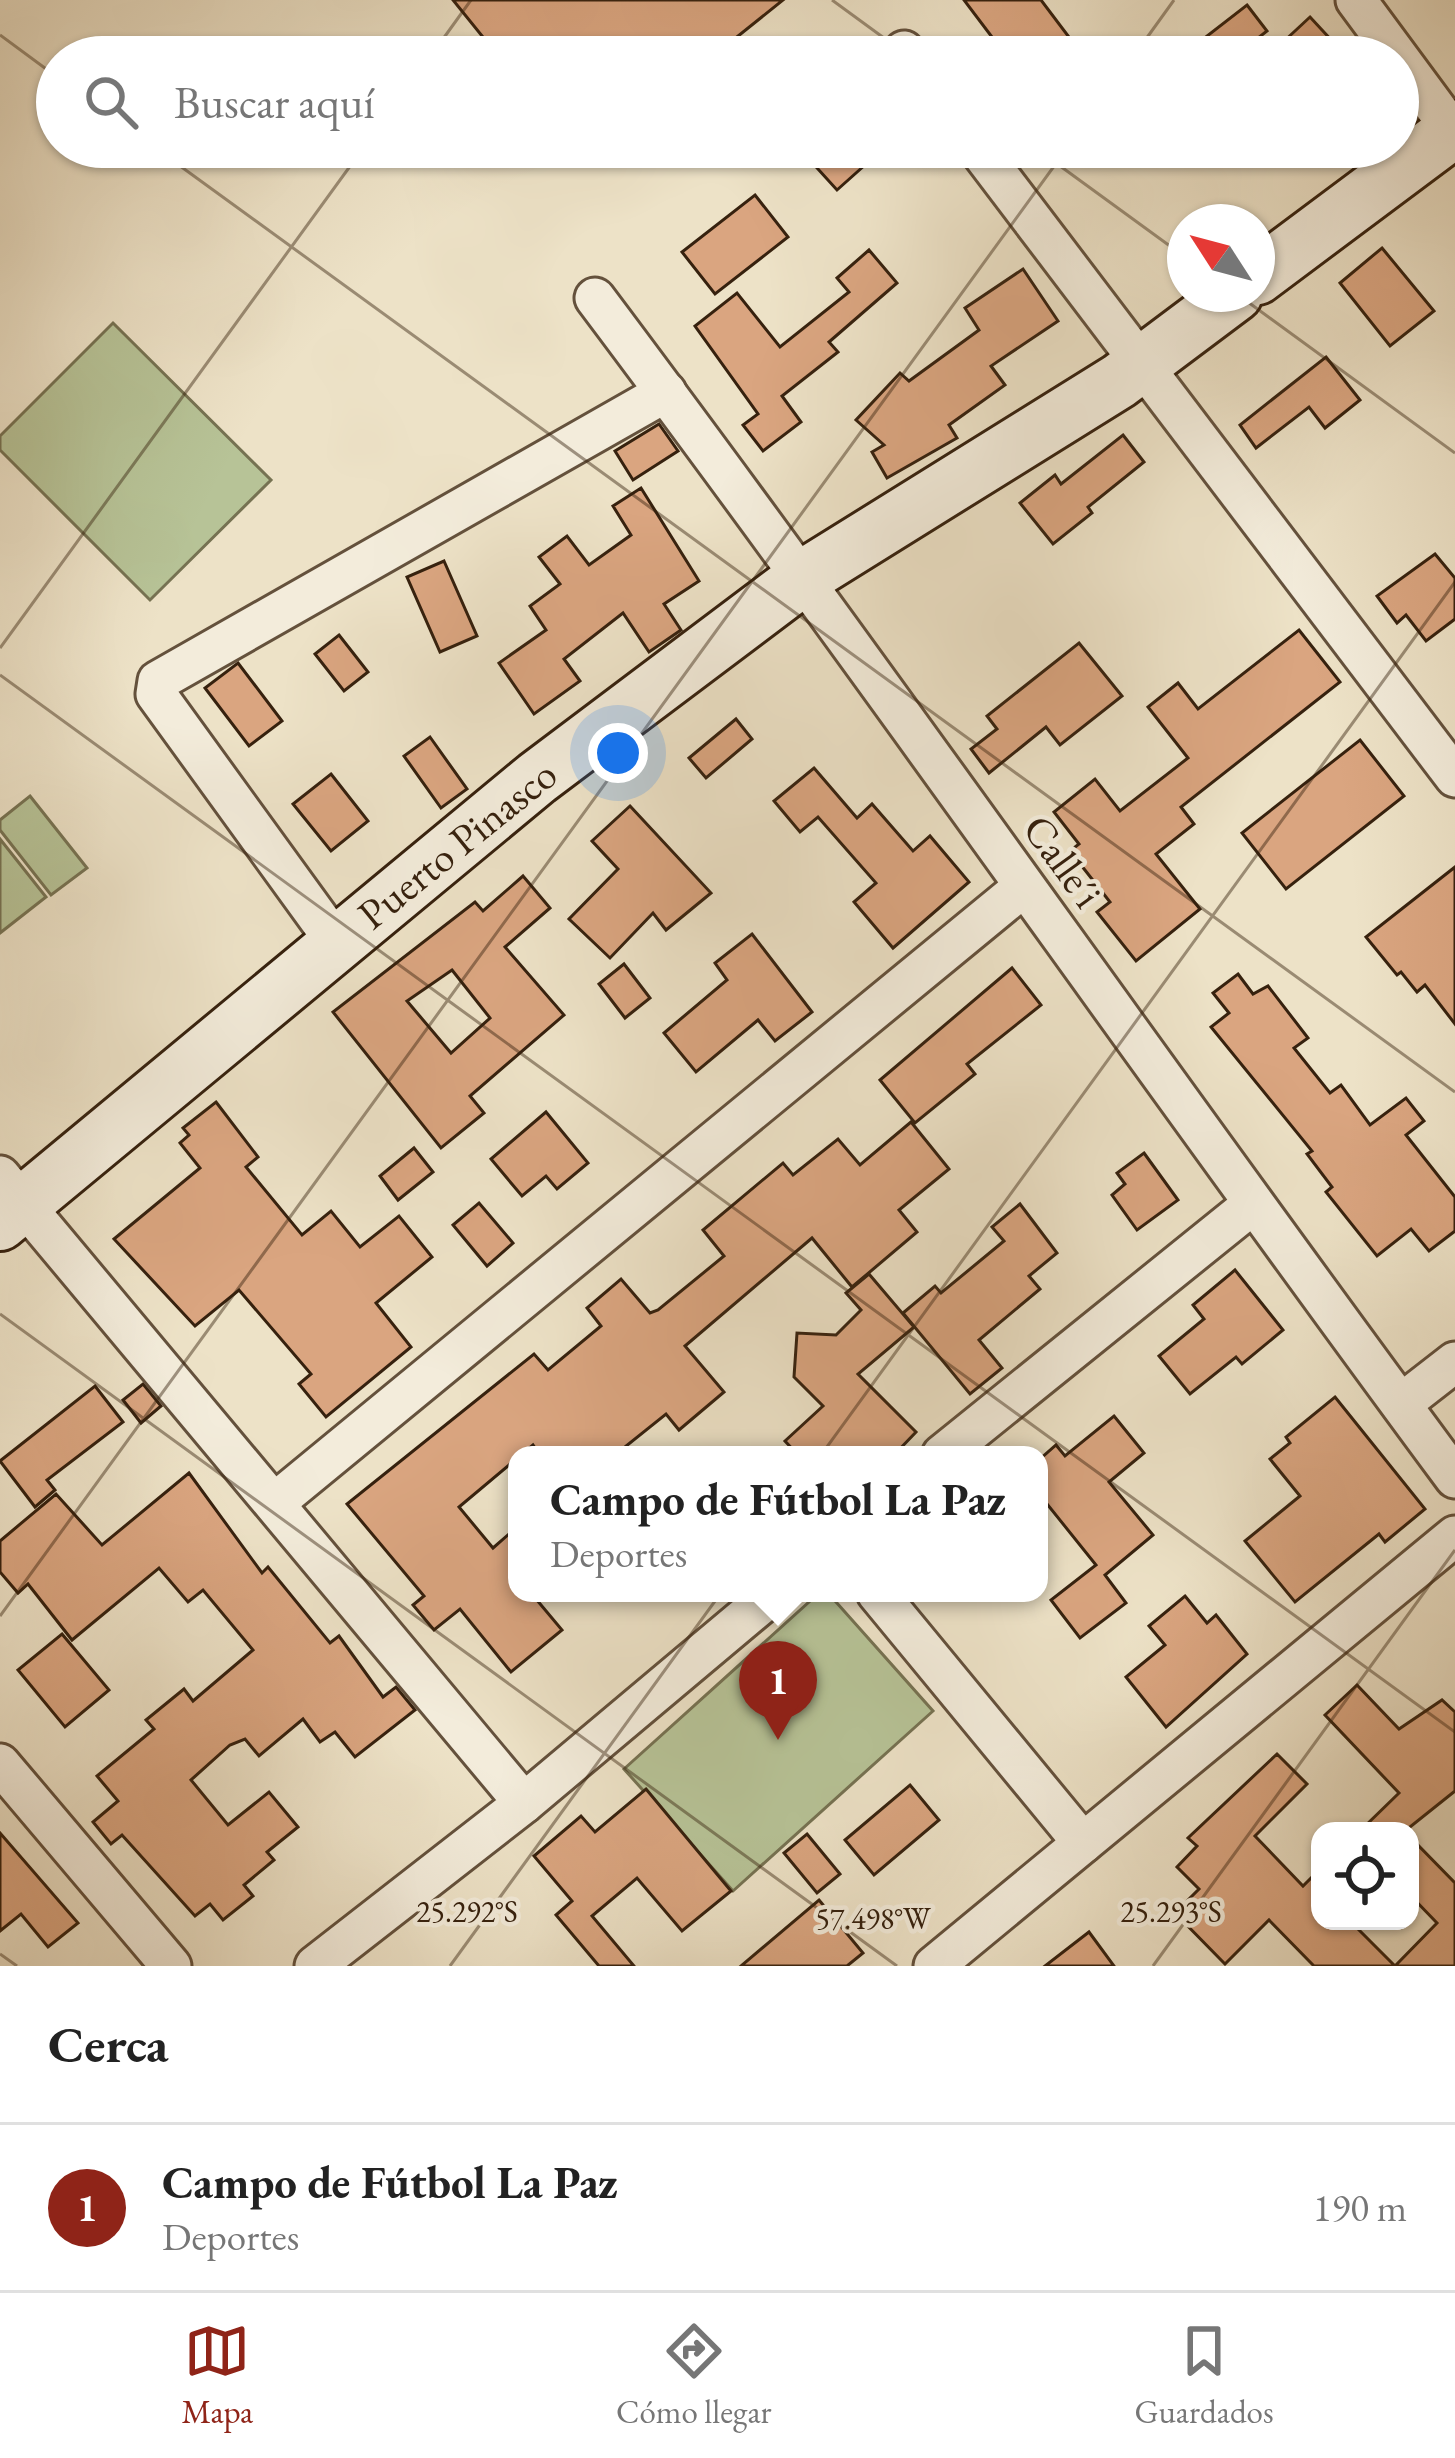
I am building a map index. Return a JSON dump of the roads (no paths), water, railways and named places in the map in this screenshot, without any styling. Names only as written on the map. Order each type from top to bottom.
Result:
[{"type":"street","points":[[1356,0],[1383,36]]},
{"type":"street","points":[[1419,85],[1454,132],[1419,158]]},
{"type":"street","points":[[993,168],[1455,777]]},
{"type":"street","points":[[1275,265],[1405,168]]},
{"type":"street","name":"Calle´i","points":[[595,298],[804,577],[1022,888],[1455,1478]]},
{"type":"street","name":"Puerto Pinasco","points":[[8,1201],[537,778],[804,577],[1142,363],[1211,312]]},
{"type":"street","points":[[335,941],[157,694],[158,681],[666,392]]},
{"type":"street","points":[[277,1501],[1022,888]]},
{"type":"street","points":[[8,1201],[277,1501],[524,1803]]},
{"type":"street","points":[[953,1446],[1253,1204]]},
{"type":"street","points":[[1401,1405],[1455,1363]]},
{"type":"street","points":[[934,1966],[1455,1536]]},
{"type":"street","points":[[315,1966],[524,1803],[763,1602]]},
{"type":"street","points":[[884,1602],[1083,1843]]},
{"type":"street","points":[[0,1764],[171,1966]]},
{"type":"place","name":"Campo de Fútbol La Paz","points":[[778,1740]]}]
